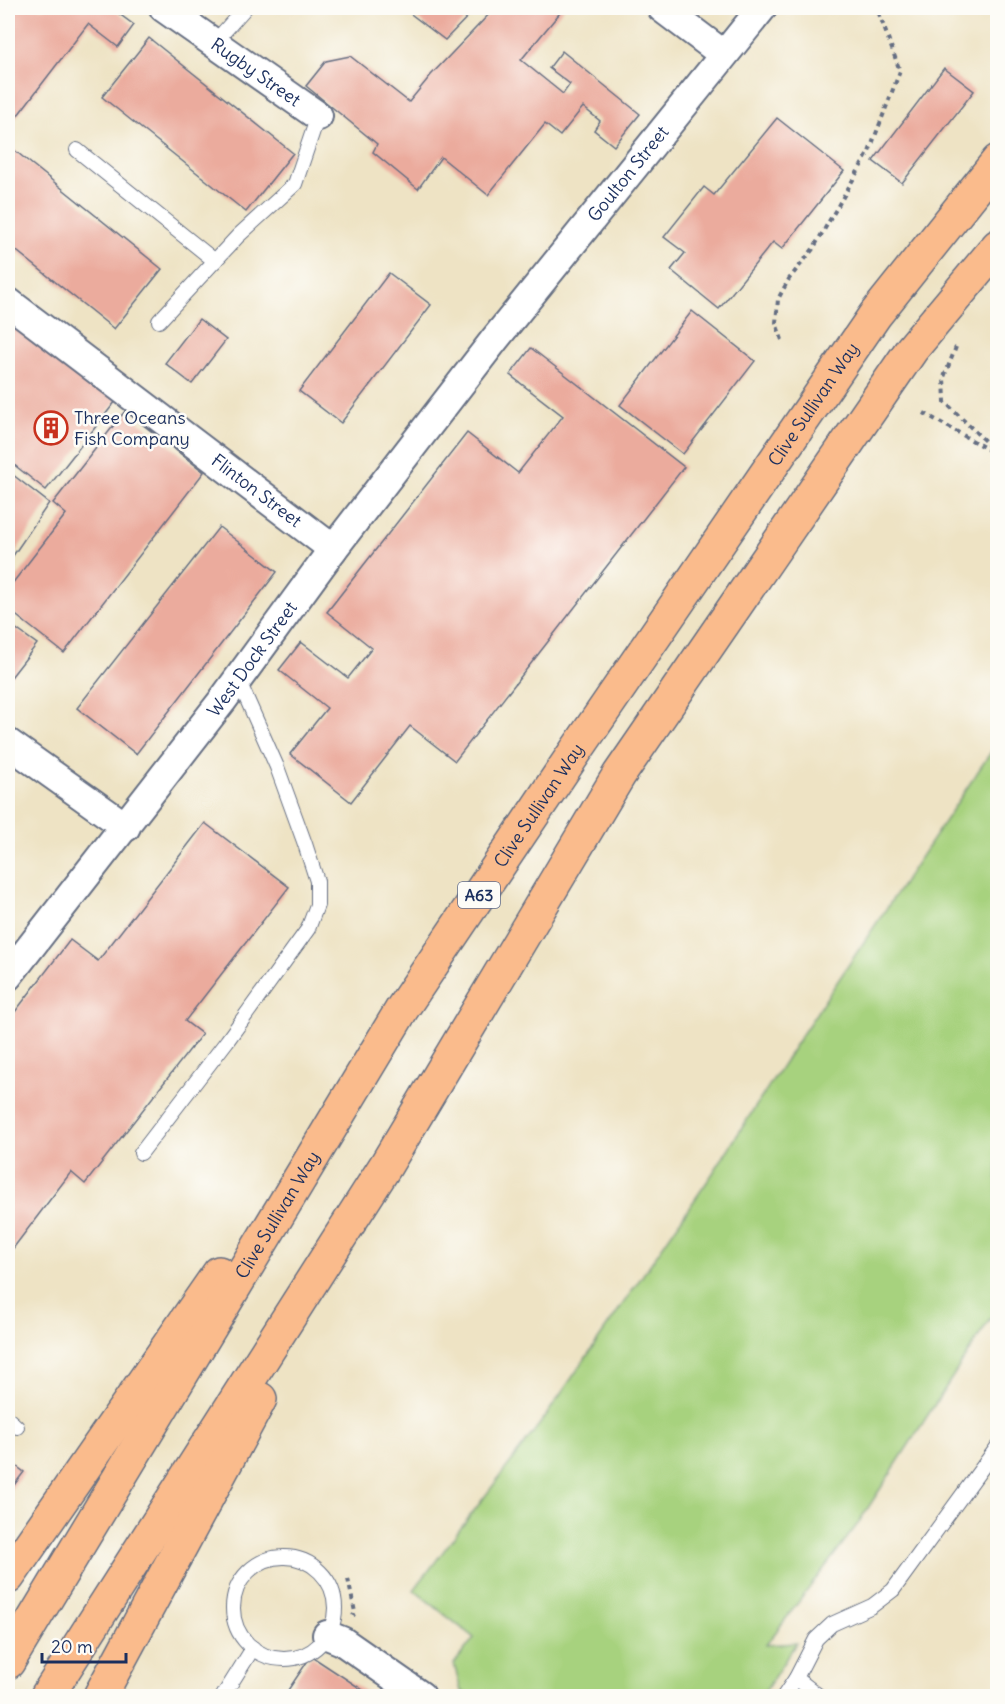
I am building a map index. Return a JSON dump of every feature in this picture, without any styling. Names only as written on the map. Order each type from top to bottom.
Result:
[{"type":"highway","name":"Clive Sullivan Way","points":[[8,1662],[402,1009],[570,758],[875,315],[998,161]]},
{"type":"highway","points":[[47,1696],[386,1165],[619,774],[912,349],[998,246]]},
{"type":"highway","points":[[8,1577],[402,1009]]},
{"type":"highway","points":[[100,1696],[386,1165]]},
{"type":"street","name":"Rugby Street","points":[[164,8],[318,116]]},
{"type":"street","points":[[662,8],[723,54]]},
{"type":"street","name":"Goulton Street","points":[[495,339],[762,8]]},
{"type":"street","name":"Flinton Street","points":[[8,302],[333,549]]},
{"type":"street","name":"West Dock Street","points":[[8,976],[126,827],[333,549],[495,339]]},
{"type":"street","points":[[8,743],[126,827]]},
{"type":"street","points":[[327,1635],[342,1641],[421,1696]]},
{"type":"lane","points":[[214,43],[245,8]]},
{"type":"lane","points":[[159,321],[238,236],[295,184],[318,116]]},
{"type":"lane","points":[[77,150],[215,261]]},
{"type":"lane","points":[[141,1153],[227,1041],[308,929],[317,905],[317,881],[305,844],[277,767],[238,679]]},
{"type":"lane","points":[[784,1696],[816,1640],[832,1624],[872,1606],[893,1590],[998,1446]]},
{"type":"lane","points":[[275,1557],[292,1557],[308,1563],[321,1573],[331,1586],[335,1603],[334,1619],[327,1635],[316,1647],[302,1656],[285,1659],[268,1656],[253,1648],[241,1636],[234,1621],[233,1604],[237,1588],[246,1574],[259,1563],[275,1557]]},
{"type":"lane","points":[[223,1696],[253,1648]]},
{"type":"lane","points":[[796,1678],[819,1696]]},
{"type":"path","points":[[782,340],[776,323],[778,299],[789,279],[813,249],[869,152],[900,71],[876,8]]},
{"type":"path","points":[[962,339],[955,348],[944,377],[945,402],[998,455]]},
{"type":"path","points":[[924,413],[998,455]]},
{"type":"green space","points":[[997,743],[997,1308],[857,1525],[766,1645],[796,1643],[762,1696],[470,1696],[461,1691],[454,1664],[474,1638],[414,1590],[545,1417],[711,1176],[799,1039]]},
{"type":"building","points":[[8,8],[111,8],[134,25],[118,47],[88,24],[8,128]]},
{"type":"building","points":[[403,8],[476,8],[445,40]]},
{"type":"building","points":[[495,8],[564,8],[521,60],[563,94],[570,84],[549,68],[562,51],[640,114],[614,146],[594,130],[600,121],[583,107],[560,136],[545,124],[488,195],[441,157],[418,189],[373,152],[377,144],[306,86],[326,61],[350,56],[409,102],[431,75]]},
{"type":"building","points":[[149,38],[293,153],[246,212],[102,97]]},
{"type":"building","points":[[944,68],[974,91],[902,183],[873,161]]},
{"type":"building","points":[[777,118],[844,171],[782,249],[773,242],[719,309],[671,270],[685,253],[664,237],[704,187],[714,195]]},
{"type":"building","points":[[8,145],[162,269],[114,329],[8,244]]},
{"type":"building","points":[[389,273],[431,305],[341,423],[299,391]]},
{"type":"building","name":"Three Oceans Fish Company","points":[[8,309],[119,397],[46,490],[8,460]]},
{"type":"building","points":[[692,311],[755,361],[683,454],[620,405]]},
{"type":"building","points":[[199,319],[226,340],[192,384],[165,363]]},
{"type":"building","points":[[531,348],[684,467],[455,761],[410,726],[351,802],[290,754],[327,708],[279,670],[301,642],[348,678],[372,648],[327,612],[467,433],[518,473],[563,416],[510,375]]},
{"type":"building","points":[[125,411],[204,472],[64,653],[8,609],[8,589],[66,514],[53,503]]},
{"type":"building","points":[[8,471],[49,503],[8,563]]},
{"type":"building","points":[[219,527],[277,572],[136,754],[77,708]]},
{"type":"building","points":[[8,623],[37,644],[8,681]]},
{"type":"building","points":[[205,823],[289,887],[185,1021],[202,1034],[85,1184],[71,1172],[8,1255],[8,1021],[70,940],[98,961]]},
{"type":"building","points":[[8,1460],[24,1472],[8,1493]]},
{"type":"building","points":[[311,1656],[372,1696],[284,1696]]},
{"type":"place","name":"Three Oceans Fish Company","points":[[51,428]]}]
